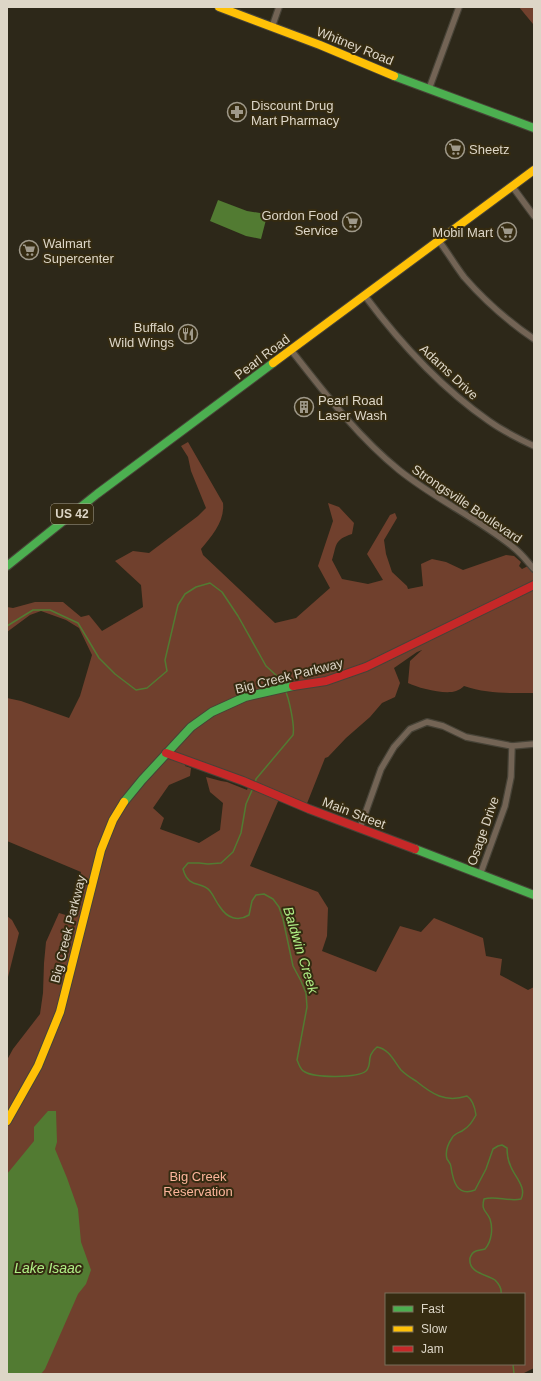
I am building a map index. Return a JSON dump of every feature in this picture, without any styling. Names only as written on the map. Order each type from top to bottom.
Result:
[{"type":"street","name":"Whitney Road","points":[[219,7],[429,89],[534,128]]},
{"type":"street","points":[[272,27],[279,7]]},
{"type":"street","points":[[429,89],[459,7]]},
{"type":"street","name":"Pearl Road","points":[[7,566],[97,494],[534,170]]},
{"type":"street","points":[[512,186],[534,216]]},
{"type":"street","points":[[439,241],[468,281],[494,308],[534,339]]},
{"type":"street","name":"Adams Drive","points":[[365,296],[388,327],[432,374],[490,422],[534,446]]},
{"type":"street","name":"Strongsville Boulevard","points":[[291,350],[329,399],[367,441],[398,470],[431,495],[480,524],[514,547],[534,568]]},
{"type":"street","name":"Big Creek Parkway","points":[[7,1121],[38,1066],[60,1012],[101,850],[112,821],[124,803],[166,753],[191,727],[212,712],[245,697],[292,686],[326,681],[366,667],[534,585]]},
{"type":"street","points":[[360,828],[380,769],[394,747],[410,729],[427,722],[443,726],[466,737],[512,746],[534,744]]},
{"type":"street","name":"Osage Drive","points":[[480,875],[505,806],[511,777],[512,746]]},
{"type":"street","name":"Main Street","points":[[166,753],[243,781],[309,809],[534,895]]},
{"type":"green space","points":[[519,7],[534,7],[533,24]]},
{"type":"green space","name":"Big Creek Reservation","points":[[188,442],[223,503],[220,522],[201,549],[203,555],[275,623],[296,618],[330,588],[318,566],[333,521],[328,503],[339,507],[354,523],[352,534],[342,538],[337,543],[332,560],[342,579],[368,584],[383,580],[367,554],[390,515],[395,513],[397,518],[384,540],[386,554],[392,572],[407,586],[408,589],[423,586],[421,564],[432,559],[446,562],[463,570],[506,555],[514,556],[521,562],[519,566],[522,569],[534,563],[534,693],[490,692],[464,686],[456,691],[445,692],[425,689],[412,685],[408,683],[410,661],[422,650],[417,652],[394,668],[400,683],[395,697],[382,703],[370,717],[346,738],[328,757],[325,758],[306,806],[280,797],[250,866],[318,892],[328,908],[327,936],[322,951],[376,972],[400,926],[421,932],[434,918],[483,938],[486,956],[502,959],[500,975],[528,990],[534,987],[534,1368],[522,1374],[7,1374],[7,1060],[13,1049],[40,1014],[43,993],[46,942],[59,913],[69,916],[81,872],[7,841],[7,698],[21,701],[69,718],[80,696],[92,655],[79,628],[66,620],[41,611],[30,615],[7,632],[7,607],[13,608],[35,602],[63,602],[81,617],[89,615],[102,631],[143,607],[141,585],[115,561],[133,551],[149,553],[198,516],[206,508],[191,471],[188,457],[181,446]],"holes":[[[187,761],[249,785],[247,790],[227,782],[206,777],[210,792],[223,803],[220,830],[199,843],[160,829],[164,818],[153,808],[169,785],[190,776],[191,768],[185,766]]]},
{"type":"green space","points":[[7,916],[12,920],[19,933],[7,981]]},
{"type":"water","points":[[218,200],[247,211],[260,213],[267,216],[261,239],[246,236],[210,221]]},
{"type":"water","name":"Lake Isaac","points":[[48,1111],[56,1111],[57,1142],[55,1149],[78,1209],[81,1242],[91,1270],[86,1284],[78,1294],[45,1369],[41,1374],[7,1374],[7,1174],[34,1141],[34,1127]]},
{"type":"waterway","name":"Baldwin Creek","points":[[7,626],[33,610],[50,610],[78,623],[99,658],[115,674],[136,690],[147,688],[167,671],[165,660],[178,605],[185,594],[196,587],[210,583],[222,592],[238,616],[266,666],[277,676],[282,685]]},
{"type":"waterway","name":"Baldwin Creek","points":[[255,783],[256,779],[293,735],[291,712],[285,690]]},
{"type":"waterway","name":"Baldwin Creek","points":[[253,788],[246,804],[241,833],[233,852],[221,863],[188,863],[183,869],[186,876],[188,880],[207,888],[223,911],[233,918],[241,918],[249,915],[252,901],[256,895],[264,894],[273,899],[279,907],[293,966],[306,993],[307,1007],[297,1060],[303,1071],[310,1074],[327,1076],[346,1076],[361,1073],[366,1071],[368,1068],[371,1054],[377,1047],[385,1050],[404,1073],[433,1093],[445,1098],[459,1098],[467,1096],[471,1100],[476,1115],[467,1128],[453,1137],[449,1143],[446,1156],[451,1165],[453,1177],[457,1186],[464,1191],[469,1192],[475,1190],[486,1169],[493,1149],[502,1145],[507,1148],[510,1165],[523,1191],[521,1199],[484,1199],[484,1208],[490,1219],[492,1230],[485,1249],[475,1251],[470,1258],[472,1267],[478,1272],[495,1280],[501,1288],[501,1293]]},
{"type":"waterway","name":"Baldwin Creek","points":[[513,1365],[514,1374]]},
{"type":"traffic: fast","points":[[394,76],[534,128]]},
{"type":"traffic: fast","points":[[7,566],[97,494],[273,363]]},
{"type":"traffic: fast","points":[[124,802],[142,780],[191,727],[212,712],[245,697],[293,686]]},
{"type":"traffic: fast","points":[[415,849],[534,895]]},
{"type":"traffic: slow","points":[[219,7],[320,45],[394,76]]},
{"type":"traffic: slow","points":[[273,363],[534,170]]},
{"type":"traffic: slow","points":[[7,1121],[38,1066],[60,1012],[101,850],[113,820],[124,802]]},
{"type":"traffic: jam","points":[[293,686],[326,681],[366,667],[534,585]]},
{"type":"traffic: jam","points":[[166,753],[243,781],[309,809],[415,849]]},
{"type":"place","name":"Discount Drug Mart Pharmacy","points":[[237,112]]},
{"type":"place","name":"Sheetz","points":[[455,149]]},
{"type":"place","name":"Gordon Food Service","points":[[352,222]]},
{"type":"place","name":"Mobil Mart","points":[[507,232]]},
{"type":"place","name":"Walmart Supercenter","points":[[29,250]]},
{"type":"place","name":"Buffalo Wild Wings","points":[[188,334]]},
{"type":"place","name":"Pearl Road Laser Wash","points":[[304,407]]}]
